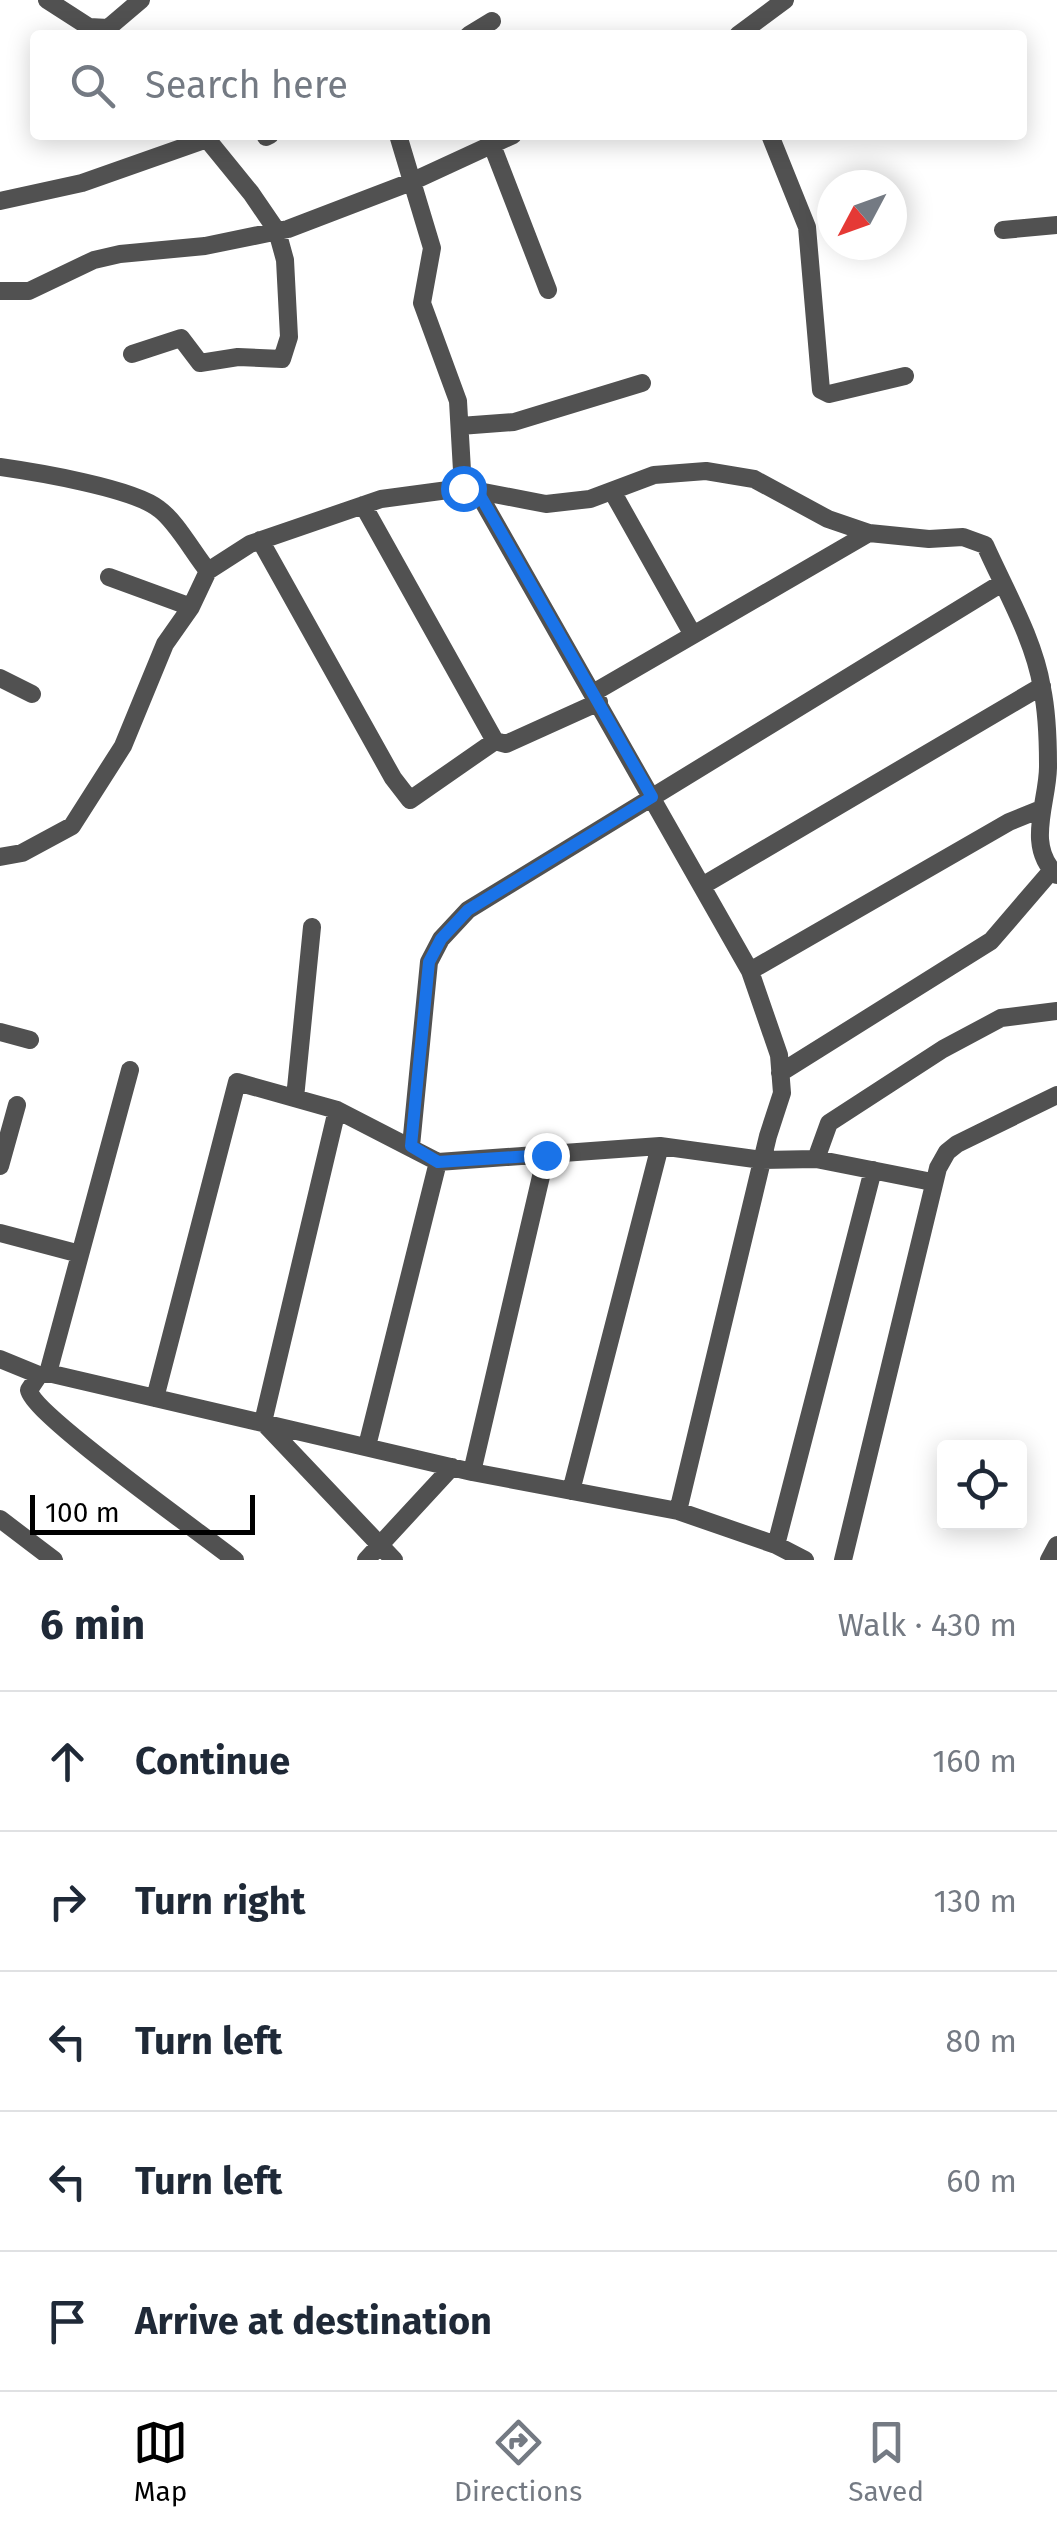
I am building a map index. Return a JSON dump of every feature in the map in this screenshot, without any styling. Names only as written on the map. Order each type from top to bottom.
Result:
[{"type":"street","points":[[47,0],[90,26],[108,28],[141,0]]},
{"type":"street","points":[[745,30],[785,0]]},
{"type":"street","points":[[477,30],[492,21]]},
{"type":"street","points":[[0,201],[82,183],[201,140]]},
{"type":"street","points":[[132,354],[181,338],[200,364],[238,356],[282,359],[289,337],[285,260],[277,230],[211,140]]},
{"type":"street","points":[[399,140],[432,248],[422,303],[458,401],[470,489],[596,698],[750,971],[778,1055],[782,1094],[762,1160],[678,1511]]},
{"type":"street","points":[[0,291],[29,291],[94,260],[120,254],[206,246],[288,229],[411,182],[502,140]]},
{"type":"street","points":[[772,140],[807,227],[821,390],[829,394],[906,376]]},
{"type":"street","points":[[492,145],[548,290]]},
{"type":"street","points":[[1003,230],[1057,224]]},
{"type":"street","points":[[460,426],[514,422],[642,383]]},
{"type":"street","points":[[0,467],[78,482],[160,508],[208,571]]},
{"type":"street","points":[[0,857],[22,854],[72,826],[122,746],[166,644],[191,607],[208,571],[260,540],[380,499],[470,489],[546,504],[590,500],[654,474],[706,471],[754,479],[828,518],[869,534],[929,539],[963,537],[985,545],[1047,694],[1053,770],[1041,809],[1041,848],[1054,872],[991,942],[780,1073]]},
{"type":"street","points":[[612,491],[693,635]]},
{"type":"street","points":[[364,505],[495,742]]},
{"type":"street","points":[[260,540],[393,778],[410,800],[495,742],[506,744],[596,698],[693,635],[869,534]]},
{"type":"street","points":[[110,577],[191,607]]},
{"type":"street","points":[[411,1146],[429,962],[441,939],[468,910],[1002,583]]},
{"type":"street","points":[[0,678],[32,694]]},
{"type":"street","points":[[702,886],[1047,694]]},
{"type":"street","points":[[750,971],[1009,822],[1041,809]]},
{"type":"street","points":[[296,1098],[312,927]]},
{"type":"street","points":[[816,1158],[829,1123],[944,1049],[1001,1018],[1057,1011]]},
{"type":"street","points":[[0,1032],[30,1040]]},
{"type":"street","points":[[130,1070],[44,1374],[29,1390],[30,1398],[85,1447],[235,1560]]},
{"type":"street","points":[[155,1398],[237,1082],[338,1110],[438,1162],[660,1146],[762,1160],[816,1158],[932,1182]]},
{"type":"street","points":[[843,1560],[932,1182],[946,1152],[1057,1095]]},
{"type":"street","points":[[0,1166],[17,1105]]},
{"type":"street","points":[[263,1422],[338,1110]]},
{"type":"street","points":[[571,1491],[660,1146]]},
{"type":"street","points":[[472,1472],[546,1155]]},
{"type":"street","points":[[367,1446],[438,1162]]},
{"type":"street","points":[[776,1545],[873,1170]]},
{"type":"street","points":[[0,1233],[80,1254]]},
{"type":"street","points":[[0,1359],[44,1374],[472,1472],[678,1511],[776,1545],[805,1560]]},
{"type":"street","points":[[263,1422],[394,1560]]},
{"type":"street","points":[[366,1560],[452,1467]]},
{"type":"street","points":[[0,1519],[54,1560]]},
{"type":"street","points":[[1049,1560],[1057,1545]]},
{"type":"route","points":[[463,488],[477,490],[652,797],[468,910],[441,939],[429,962],[411,1146],[438,1162],[546,1155]]}]
